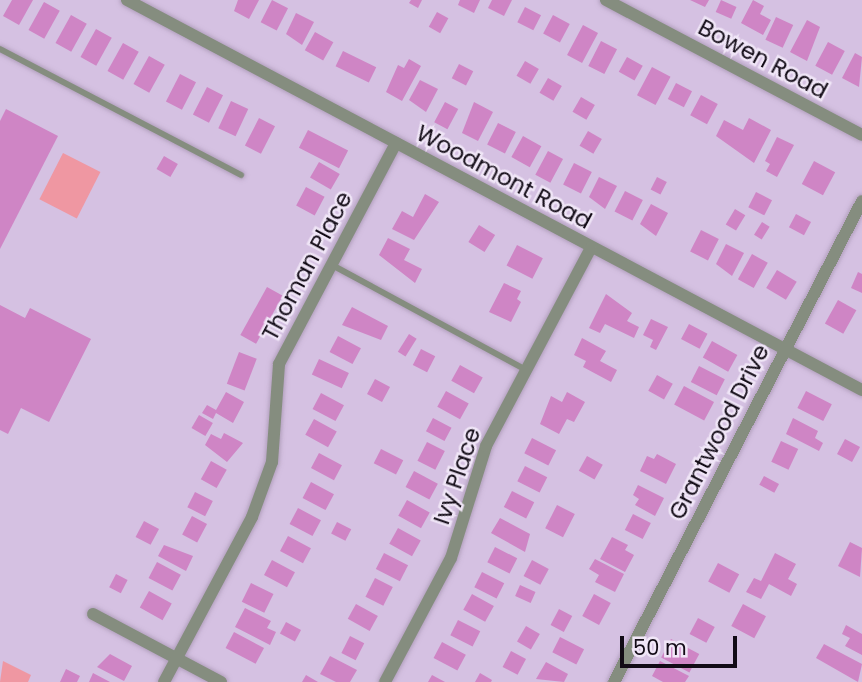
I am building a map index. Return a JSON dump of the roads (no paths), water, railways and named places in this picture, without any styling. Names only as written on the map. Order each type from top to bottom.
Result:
[{"type":"street","name":"Woodmont Road","points":[[127,0],[862,390]]},
{"type":"street","name":"Bowen Road","points":[[607,0],[862,135]]},
{"type":"street","name":"Thoman Place","points":[[164,682],[252,517],[272,463],[279,364],[396,143]]},
{"type":"street","name":"Grantwood Drive","points":[[614,682],[862,201]]},
{"type":"street","name":"Ivy Place","points":[[384,682],[451,558],[486,446],[591,248]]},
{"type":"street","points":[[93,614],[221,682]]},
{"type":"lane","points":[[0,49],[241,175]]},
{"type":"lane","points":[[331,265],[526,370]]}]
